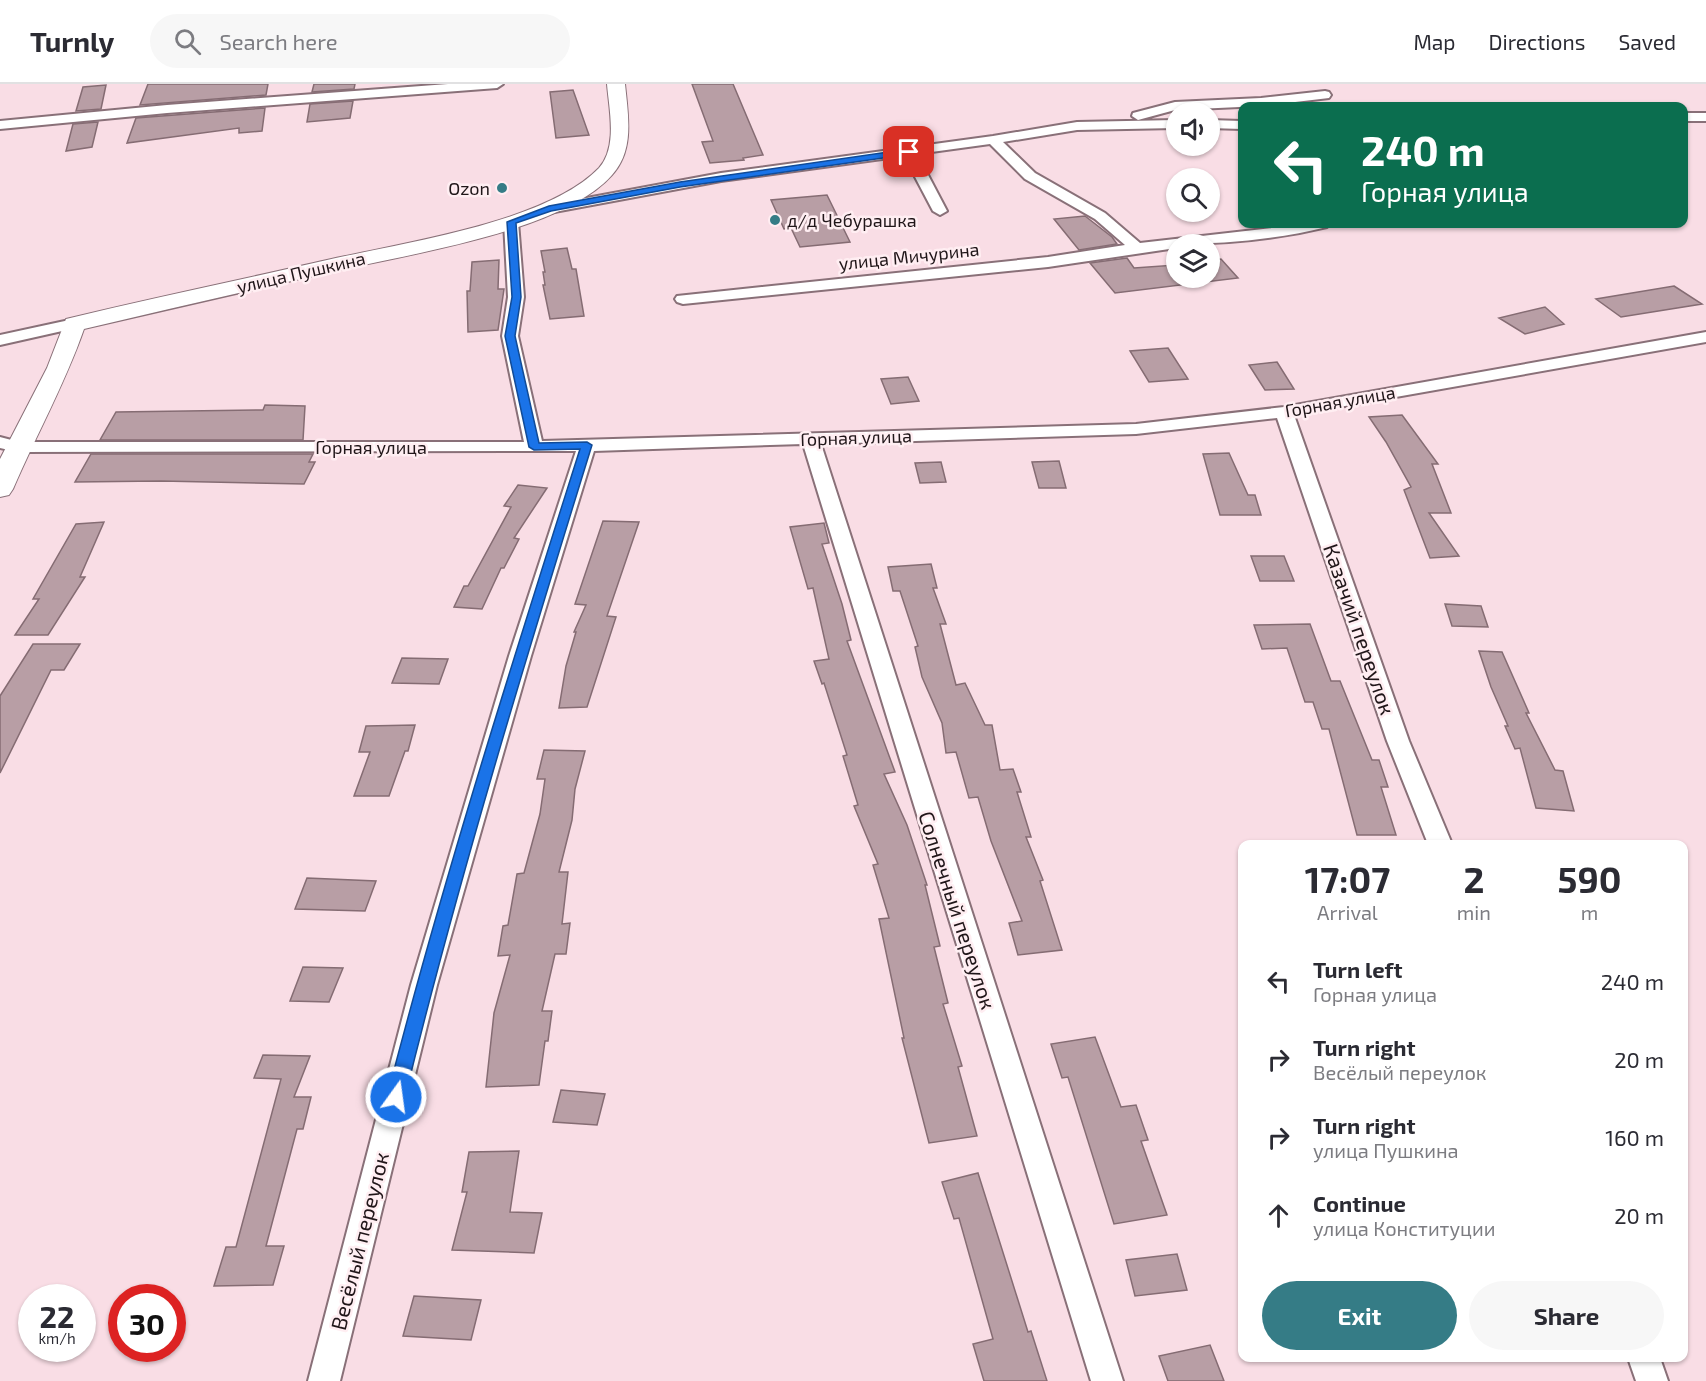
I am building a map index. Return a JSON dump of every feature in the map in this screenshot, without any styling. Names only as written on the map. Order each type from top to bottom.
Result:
[{"type":"main road","name":"улица Пушкина","points":[[74,324],[511,222],[549,209],[586,188],[606,171],[616,154],[619,132],[616,84]]},
{"type":"main road","points":[[0,489],[9,445],[60,368],[74,324]]},
{"type":"street","points":[[0,125],[167,109],[497,84]]},
{"type":"street","points":[[1266,102],[1328,98],[1312,84]]},
{"type":"street","points":[[549,209],[721,177],[993,140],[1142,116],[1175,106],[1238,103]]},
{"type":"street","points":[[1688,117],[1706,117]]},
{"type":"street","points":[[1077,126],[1166,124]]},
{"type":"street","points":[[1220,124],[1238,125]]},
{"type":"street","points":[[993,140],[1030,176],[1100,216],[1137,248]]},
{"type":"street","points":[[909,152],[940,211]]},
{"type":"street","points":[[511,222],[516,297],[510,336],[534,447]]},
{"type":"street","name":"улица Мичурина","points":[[683,299],[1048,262],[1137,248],[1305,228]]},
{"type":"street","points":[[0,340],[74,324]]},
{"type":"street","name":"Горная улица","points":[[9,445],[534,447],[1136,429],[1284,412],[1706,337]]},
{"type":"street","name":"Казачий переулок","points":[[1284,412],[1398,741],[1438,840]]},
{"type":"street","name":"Солнечный переулок","points":[[810,438],[1107,1381]]},
{"type":"street","name":"Весёлый переулок","points":[[324,1381],[424,985],[520,656],[587,445]]},
{"type":"street","points":[[1645,1362],[1652,1381]]},
{"type":"building","points":[[148,84],[268,84],[266,95],[140,105]]},
{"type":"building","points":[[314,84],[355,84],[354,89],[312,92]]},
{"type":"building","points":[[692,84],[733,84],[763,155],[743,158],[744,160],[710,163],[702,142],[713,141]]},
{"type":"building","points":[[106,85],[101,109],[76,111],[83,87]]},
{"type":"building","points":[[573,90],[589,135],[556,138],[550,92]]},
{"type":"building","points":[[353,101],[350,118],[307,122],[310,104]]},
{"type":"building","points":[[265,108],[262,131],[239,133],[239,128],[127,143],[136,118]]},
{"type":"building","points":[[98,122],[92,147],[66,151],[73,124]]},
{"type":"building","name":"д/д Чебурашка","points":[[827,195],[850,242],[800,247],[791,228],[784,229],[771,200]]},
{"type":"building","points":[[1085,216],[1112,237],[1117,244],[1079,250],[1054,219]]},
{"type":"building","points":[[567,248],[572,269],[576,269],[584,316],[550,319],[543,285],[545,285],[543,272],[545,272],[541,251]]},
{"type":"building","points":[[1127,258],[1134,268],[1166,266],[1166,287],[1115,293],[1090,263]]},
{"type":"building","points":[[1220,259],[1221,259],[1238,278],[1220,280]]},
{"type":"building","points":[[499,260],[498,289],[504,289],[498,330],[468,332],[467,291],[470,291],[472,262]]},
{"type":"building","points":[[1674,286],[1702,304],[1621,317],[1596,299]]},
{"type":"building","points":[[1545,307],[1564,324],[1525,334],[1499,318]]},
{"type":"building","points":[[1168,348],[1188,379],[1149,382],[1130,351]]},
{"type":"building","points":[[1277,362],[1294,389],[1265,390],[1249,365]]},
{"type":"building","points":[[908,377],[919,401],[891,404],[881,379]]},
{"type":"building","points":[[265,405],[305,406],[303,440],[100,440],[116,412],[263,410]]},
{"type":"building","points":[[1402,415],[1438,464],[1432,464],[1451,513],[1429,513],[1459,556],[1430,558],[1404,490],[1411,487],[1369,417]]},
{"type":"building","points":[[1229,453],[1248,495],[1255,495],[1261,515],[1220,515],[1203,454]]},
{"type":"building","points":[[91,454],[313,454],[309,462],[315,462],[304,484],[75,482]]},
{"type":"building","points":[[1059,461],[1066,488],[1039,488],[1032,462]]},
{"type":"building","points":[[941,462],[946,482],[920,483],[915,463]]},
{"type":"building","points":[[518,485],[547,488],[514,538],[519,539],[504,568],[501,568],[482,609],[454,607],[511,507],[504,506]]},
{"type":"building","points":[[603,521],[639,522],[607,616],[616,617],[587,707],[559,708],[566,666],[576,632],[574,632],[586,605],[575,604]]},
{"type":"building","points":[[104,522],[80,577],[85,577],[48,635],[15,635],[39,599],[33,599],[76,524]]},
{"type":"building","points":[[824,523],[829,543],[822,544],[842,604],[851,640],[847,641],[895,772],[884,774],[907,825],[927,885],[925,885],[940,946],[934,947],[948,1003],[943,1004],[962,1066],[958,1067],[977,1136],[929,1143],[902,1038],[904,1038],[879,919],[889,918],[873,865],[878,864],[854,806],[858,805],[843,756],[847,755],[824,683],[822,684],[814,661],[829,659],[813,588],[808,589],[790,527]]},
{"type":"building","points":[[1251,556],[1284,556],[1294,581],[1260,581]]},
{"type":"building","points":[[931,564],[937,588],[933,588],[946,624],[940,624],[956,685],[965,683],[985,725],[992,725],[1000,770],[1013,769],[1021,792],[1017,792],[1031,837],[1026,837],[1043,880],[1040,881],[1062,950],[1018,955],[1009,923],[1022,921],[991,841],[978,797],[969,798],[956,752],[946,753],[942,723],[922,677],[915,647],[918,646],[900,591],[893,591],[888,567]]},
{"type":"building","points":[[1445,604],[1481,606],[1488,627],[1452,626]]},
{"type":"building","points":[[1310,624],[1331,681],[1340,681],[1372,760],[1379,760],[1388,787],[1381,787],[1396,835],[1357,835],[1329,729],[1322,729],[1313,702],[1305,702],[1287,648],[1262,649],[1254,625]]},
{"type":"building","points":[[33,644],[80,644],[64,670],[51,670],[0,773],[0,696]]},
{"type":"building","points":[[1479,651],[1502,652],[1529,713],[1526,713],[1555,770],[1563,771],[1574,811],[1536,808],[1520,748],[1515,749],[1505,726],[1508,726]]},
{"type":"building","points":[[402,658],[448,659],[439,684],[392,683]]},
{"type":"building","points":[[415,725],[408,751],[405,751],[389,796],[354,796],[370,752],[359,752],[366,726]]},
{"type":"building","points":[[544,750],[585,751],[559,872],[568,872],[562,924],[570,923],[566,954],[555,954],[542,1011],[552,1011],[539,1085],[486,1087],[494,1013],[510,955],[498,956],[503,926],[508,925],[517,874],[524,873],[540,814],[545,779],[537,779]]},
{"type":"building","points":[[307,878],[376,881],[365,911],[295,909]]},
{"type":"building","points":[[303,967],[343,968],[329,1002],[290,1001]]},
{"type":"building","points":[[1095,1037],[1121,1107],[1136,1105],[1148,1140],[1141,1141],[1167,1215],[1114,1224],[1068,1077],[1062,1078],[1051,1044]]},
{"type":"building","points":[[263,1055],[310,1056],[294,1097],[311,1097],[303,1129],[297,1129],[266,1246],[284,1246],[273,1285],[214,1286],[226,1247],[236,1247],[281,1079],[254,1078]]},
{"type":"building","points":[[561,1090],[605,1094],[597,1125],[553,1122]]},
{"type":"building","points":[[519,1151],[510,1212],[542,1213],[534,1253],[452,1250],[467,1192],[462,1192],[469,1152]]},
{"type":"building","points":[[978,1173],[1028,1332],[1031,1331],[1047,1381],[984,1381],[973,1344],[993,1339],[959,1218],[954,1219],[942,1182]]},
{"type":"building","points":[[1177,1254],[1187,1290],[1135,1296],[1126,1260]]},
{"type":"building","points":[[414,1296],[481,1300],[471,1340],[403,1336]]},
{"type":"building","points":[[1210,1345],[1224,1381],[1168,1381],[1159,1356]]},
{"type":"place","name":"Ozon","points":[[502,188]]},
{"type":"place","name":"д/д Чебурашка","points":[[775,220]]},
{"type":"route","points":[[396,1097],[424,985],[513,678],[587,445],[534,447],[510,336],[516,297],[511,222],[549,209],[680,184],[909,152]]}]
